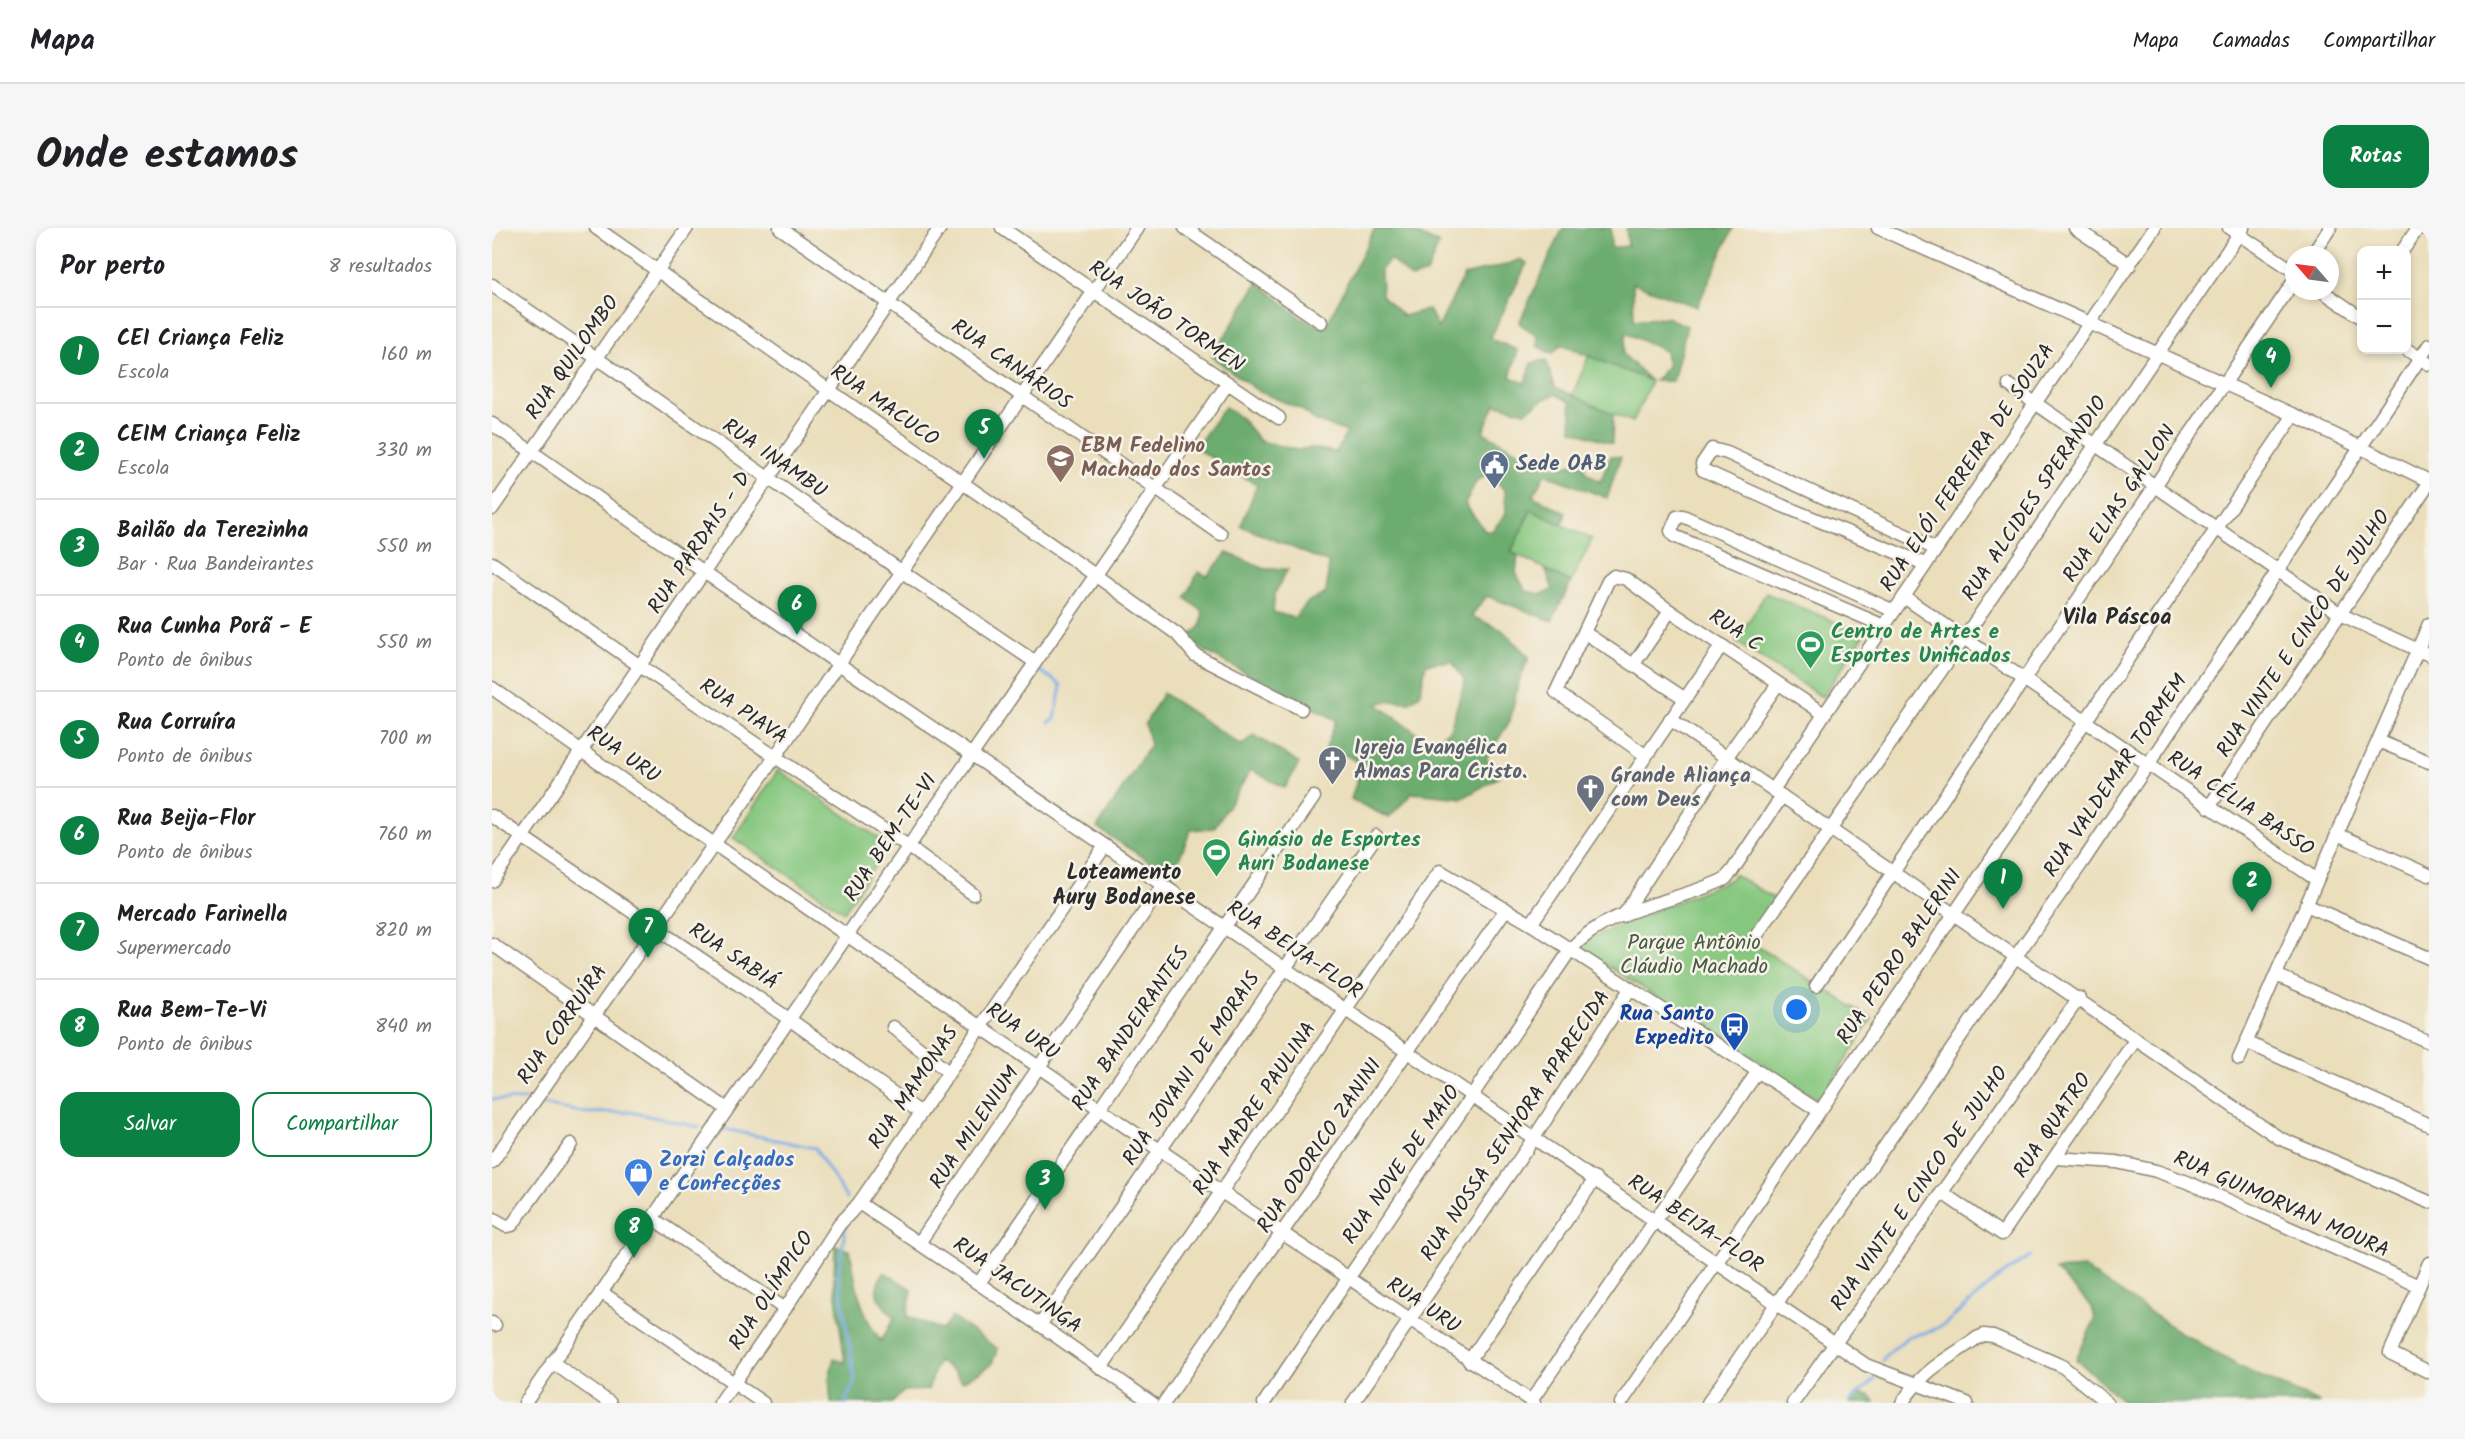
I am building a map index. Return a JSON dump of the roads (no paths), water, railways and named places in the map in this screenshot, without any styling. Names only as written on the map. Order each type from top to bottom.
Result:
[{"type":"street","name":"RUA MACUCO","points":[[596,228],[1095,575],[1177,634],[1195,655],[1301,709]]},
{"type":"street","name":"RUA QUILOMBO","points":[[492,510],[687,228]]},
{"type":"street","name":"RUA CANÁRIOS","points":[[780,228],[1221,534]]},
{"type":"street","name":"RUA PARDAIS - D","points":[[492,881],[939,228]]},
{"type":"street","name":"RUA JOÃO TORMEN","points":[[1004,228],[1279,418]]},
{"type":"street","name":"RUA CORRUÍRA","points":[[492,1162],[654,927],[775,757],[1137,228]]},
{"type":"street","points":[[1185,228],[1321,322]]},
{"type":"street","points":[[2074,228],[2130,265]]},
{"type":"street","name":"RUA ELÓI FERREIRA DE SOUZA","points":[[1623,916],[1725,879],[1732,871],[1824,714],[2154,228]]},
{"type":"street","points":[[2318,246],[2330,228]]},
{"type":"street","points":[[2406,246],[2418,228]]},
{"type":"street","points":[[1884,229],[2294,415],[2429,482]]},
{"type":"street","points":[[2237,230],[2285,265]]},
{"type":"street","name":"RUA ALCIDES SPERANDIO","points":[[1754,939],[1964,638],[2158,353],[2237,230]]},
{"type":"street","name":"RUA INAMBU","points":[[492,285],[768,479],[1035,662]]},
{"type":"street","name":"RUA ELIAS GALLON","points":[[1816,986],[2285,295]]},
{"type":"street","points":[[2336,300],[2357,313]]},
{"type":"street","name":"RUA VALDEMAR TORMEM","points":[[1707,1403],[2082,863],[2360,447],[2424,361],[2429,345]]},
{"type":"street","points":[[2411,352],[2424,361]]},
{"type":"street","name":"RUA BEM-TE-VI","points":[[525,1403],[1228,383]]},
{"type":"street","points":[[2009,385],[2342,615],[2423,652]]},
{"type":"street","name":"RUA PEDRO BALERINI","points":[[1621,1403],[2294,415]]},
{"type":"street","name":"RUA BEIJA-FLOR","points":[[492,424],[704,573],[838,662],[1866,1365],[1967,1403]]},
{"type":"street","points":[[1925,564],[1783,506],[1703,470],[1702,464],[1713,449],[1727,453],[1936,549]]},
{"type":"street","name":"RUA VINTE E CINCO DE JULHO","points":[[2209,807],[2342,615],[2429,482]]},
{"type":"street","points":[[1884,626],[1674,536],[1671,531],[1674,523],[1677,518],[1683,516],[1894,611]]},
{"type":"street","name":"RUA PIAVA","points":[[492,563],[640,666],[908,846],[972,894]]},
{"type":"street","name":"RUA C","points":[[1585,633],[1608,580],[1614,576],[1626,579],[1824,714]]},
{"type":"street","name":"RUA CÉLIA BASSO","points":[[1904,597],[2317,880]]},
{"type":"street","points":[[1634,664],[1670,611]]},
{"type":"street","points":[[2239,1059],[2378,741],[2423,652],[2429,624]]},
{"type":"street","points":[[1645,755],[1556,692],[1585,633],[1684,698]]},
{"type":"street","points":[[1531,924],[1722,645]]},
{"type":"street","points":[[1623,916],[1726,758],[1778,684]]},
{"type":"street","name":"RUA URU","points":[[492,688],[1161,1151],[1532,1402]]},
{"type":"street","points":[[1670,719],[2079,998],[2279,1138],[2429,1202]]},
{"type":"street","points":[[2378,741],[2429,762]]},
{"type":"street","name":"RUA BANDEIRANTES","points":[[979,1283],[1314,797]]},
{"type":"street","name":"RUA SABIÁ","points":[[492,816],[789,1019],[921,1113]]},
{"type":"street","points":[[2337,834],[2429,875]]},
{"type":"street","name":"RUA JOVANI DE MORAIS","points":[[1040,1324],[1376,836]]},
{"type":"street","name":"RUA MAMONAS","points":[[859,1203],[1105,846]]},
{"type":"street","name":"RUA MADRE PAULINA","points":[[1101,1368],[1440,871],[1506,909]]},
{"type":"street","name":"RUA MILENIUM","points":[[920,1243],[1163,885]]},
{"type":"street","points":[[2306,904],[2429,958]]},
{"type":"street","points":[[1506,909],[1819,1111]]},
{"type":"street","name":"RUA ODORICO ZANINI","points":[[1164,1403],[1506,909]]},
{"type":"street","name":"RUA NOVE DE MAIO","points":[[1264,1403],[1571,949],[1584,934],[1623,916]]},
{"type":"street","points":[[492,944],[727,1109]]},
{"type":"street","points":[[2276,975],[2429,1042]]},
{"type":"street","name":"RUA NOSSA SENHORA APARECIDA","points":[[1353,1403],[1534,1138],[1630,989]]},
{"type":"street","name":"RUA VINTE E CINCO DE JULHO","points":[[1793,1403],[2079,998]]},
{"type":"street","points":[[893,1027],[948,1072]]},
{"type":"street","name":"RUA QUATRO","points":[[1941,1192],[2002,1234],[2136,1039]]},
{"type":"street","points":[[2246,1042],[2429,1125]]},
{"type":"street","points":[[1532,1402],[1758,1071]]},
{"type":"street","points":[[495,1221],[506,1226],[512,1225],[571,1144]]},
{"type":"street","name":"RUA GUIMORVAN MOURA","points":[[2055,1158],[2117,1162],[2176,1178],[2419,1286]]},
{"type":"street","points":[[1469,1361],[1594,1179]]},
{"type":"street","name":"RUA JACUTINGA","points":[[859,1203],[1040,1324],[1152,1403]]},
{"type":"street","name":"RUA OLÍMPICO","points":[[720,1403],[785,1310],[839,1225],[859,1203]]},
{"type":"street","points":[[652,1218],[785,1310]]},
{"type":"street","points":[[2429,1263],[2390,1353],[2429,1372]]},
{"type":"street","points":[[601,1292],[763,1403]]},
{"type":"street","points":[[1902,1403],[1929,1369],[1984,1335],[1993,1336],[2062,1366],[2107,1403]]},
{"type":"street","points":[[552,1362],[610,1403]]},
{"type":"waterway","points":[[1040,671],[1061,685],[1055,719],[1049,722]]},
{"type":"waterway","points":[[492,1099],[525,1100]]},
{"type":"waterway","points":[[542,1105],[587,1113],[630,1112],[699,1127]]},
{"type":"waterway","points":[[724,1129],[815,1148],[847,1199]]},
{"type":"waterway","points":[[845,1403],[855,1381],[838,1274],[846,1224]]},
{"type":"waterway","points":[[1883,1361],[1886,1355],[1909,1336],[1929,1332],[1945,1324],[1998,1278],[2030,1256]]},
{"type":"waterway","points":[[1849,1403],[1876,1378]]},
{"type":"place","name":"Rua Cunha Porã - E","points":[[2271,388]]},
{"type":"place","name":"Rua Corruíra","points":[[984,459]]},
{"type":"place","name":"EBM Fedelino Machado dos Santos","points":[[1060,484]]},
{"type":"place","name":"Sede OAB","points":[[1495,490]]},
{"type":"place","name":"Rua Beija-Flor","points":[[797,635]]},
{"type":"place","name":"Centro de Artes e Esportes Unificados","points":[[1810,670]]},
{"type":"place","name":"Igreja Evangélica Almas Para Cristo.","points":[[1333,786]]},
{"type":"place","name":"Grande Aliança com Deus","points":[[1590,814]]},
{"type":"place","name":"Ginásio de Esportes Auri Bodanese","points":[[1217,878]]},
{"type":"place","name":"CEI Criança Feliz","points":[[2003,909]]},
{"type":"place","name":"CEIM Criança Feliz","points":[[2252,912]]},
{"type":"place","name":"Mercado Farinella","points":[[648,958]]},
{"type":"place","name":"Rua Santo Expedito","points":[[1735,1052]]},
{"type":"place","name":"Zorzi Calçados e Confecções","points":[[638,1198]]},
{"type":"place","name":"Bailão da Terezinha","points":[[1045,1210]]},
{"type":"place","name":"Rua Bem-Te-Vi","points":[[634,1258]]},
{"type":"district","name":"Vila Páscoa","points":[[2117,618]]},
{"type":"district","name":"Loteamento Aury Bodanese","points":[[1124,886]]},
{"type":"park label","name":"Parque Antônio Cláudio Machado","points":[[1694,955]]}]
